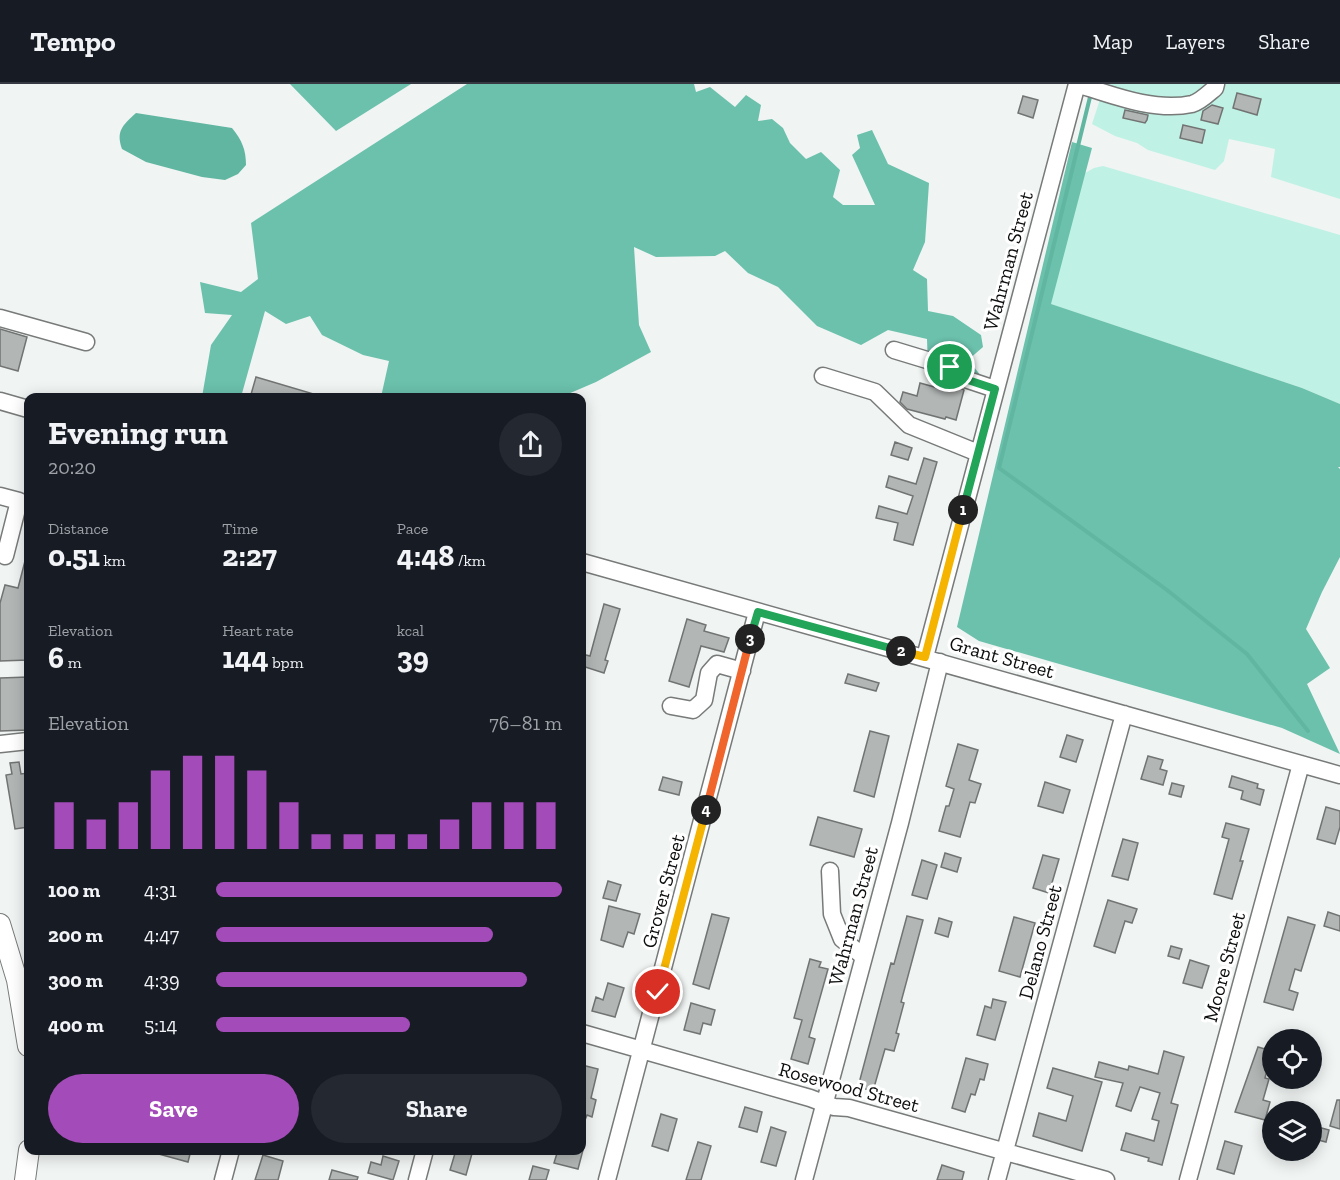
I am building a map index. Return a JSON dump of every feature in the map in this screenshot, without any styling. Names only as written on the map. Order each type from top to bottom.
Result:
[{"type":"main road","points":[[0,924],[17,980],[24,1014]]},
{"type":"main road","points":[[25,1180],[28,1155]]},
{"type":"street","points":[[1077,84],[1119,97],[1161,106],[1194,104],[1215,88],[1216,84]]},
{"type":"street","name":"Wahrman Street","points":[[804,1180],[864,957],[978,453],[1077,84]]},
{"type":"street","points":[[0,318],[86,342]]},
{"type":"street","points":[[894,350],[950,367],[968,380],[995,389]]},
{"type":"street","points":[[823,376],[874,392],[909,425],[978,453]]},
{"type":"street","points":[[0,401],[24,408]]},
{"type":"street","points":[[0,496],[20,501],[5,556]]},
{"type":"street","name":"Grant Street","points":[[586,569],[933,659],[1340,775]]},
{"type":"street","name":"Grover Street","points":[[608,1180],[758,612]]},
{"type":"street","points":[[671,706],[693,710],[704,700],[709,673],[717,664],[742,671]]},
{"type":"street","name":"Delano Street","points":[[997,1180],[1124,714]]},
{"type":"street","points":[[0,744],[24,741]]},
{"type":"street","name":"Moore Street","points":[[1188,1180],[1301,764]]},
{"type":"street","points":[[830,871],[832,914],[842,939],[864,957]]},
{"type":"street","name":"Rosewood Street","points":[[586,1034],[1106,1180]]},
{"type":"street","points":[[223,1180],[230,1155]]},
{"type":"street","points":[[417,1180],[424,1155]]},
{"type":"shaded area","points":[[290,84],[411,84],[336,131]]},
{"type":"shaded area","points":[[467,84],[694,84],[696,92],[710,87],[735,107],[746,95],[761,105],[758,121],[772,119],[783,128],[790,143],[806,159],[821,152],[840,170],[833,197],[843,205],[875,205],[852,155],[860,148],[857,135],[872,130],[888,164],[929,183],[925,242],[913,270],[927,279],[928,311],[953,316],[981,335],[983,347],[968,360],[982,377],[977,387],[928,368],[927,339],[888,330],[861,345],[817,326],[778,287],[748,273],[725,251],[715,256],[656,257],[634,247],[639,325],[651,352],[596,382],[570,393],[382,393],[389,361],[363,355],[322,335],[310,316],[286,324],[265,311],[242,393],[203,393],[211,345],[232,315],[205,313],[200,282],[241,292],[258,279],[251,223]]},
{"type":"shaded area","points":[[1105,84],[1340,84],[1340,199],[1271,177],[1275,149],[1229,139],[1224,161],[1215,170],[1148,150],[1137,143],[1115,136],[1092,124]]},
{"type":"shaded area","points":[[136,113],[232,128],[243,145],[246,165],[238,174],[225,180],[202,177],[146,162],[122,149],[120,143],[121,129]]},
{"type":"shaded area","points":[[1072,142],[1092,148],[1051,304],[1302,388],[1340,404],[1340,467],[1338,467],[1340,469],[1340,557],[1306,629],[1330,668],[1307,684],[1340,754],[1282,728],[979,641],[957,627]]},
{"type":"shaded area","points":[[1103,166],[1340,235],[1340,404],[1302,388],[1050,304],[1085,173]]},
{"type":"building","points":[[1237,93],[1261,99],[1257,115],[1233,108]]},
{"type":"building","points":[[1023,96],[1038,100],[1033,118],[1018,113]]},
{"type":"building","points":[[1212,105],[1223,108],[1218,124],[1201,120],[1203,111]]},
{"type":"building","points":[[1125,110],[1148,115],[1147,120],[1145,123],[1123,118]]},
{"type":"building","points":[[1183,125],[1205,130],[1202,143],[1180,138]]},
{"type":"building","points":[[0,329],[27,337],[18,371],[0,366]]},
{"type":"building","points":[[941,376],[964,390],[956,420],[907,409],[900,402],[903,392],[917,396],[920,383],[938,388]]},
{"type":"building","points":[[256,377],[310,393],[251,393]]},
{"type":"building","points":[[895,442],[912,448],[908,460],[891,455]]},
{"type":"building","points":[[924,458],[937,462],[913,545],[894,540],[898,523],[876,518],[879,506],[907,514],[913,496],[886,487],[889,476],[916,484]]},
{"type":"building","points":[[24,565],[24,660],[0,661],[0,603],[5,585],[18,588]]},
{"type":"building","points":[[604,604],[620,609],[605,660],[608,661],[604,673],[586,667],[586,655],[590,656]]},
{"type":"building","points":[[687,619],[706,625],[704,631],[729,638],[724,652],[701,646],[689,687],[669,681]]},
{"type":"building","points":[[848,674],[879,683],[876,691],[845,683]]},
{"type":"building","points":[[24,677],[24,730],[0,731],[0,678]]},
{"type":"building","points":[[870,731],[889,736],[874,797],[854,791]]},
{"type":"building","points":[[1067,735],[1083,740],[1076,762],[1060,757]]},
{"type":"building","points":[[958,744],[978,750],[969,780],[981,784],[975,803],[970,802],[960,837],[939,831],[946,806],[949,806],[954,789],[946,786]]},
{"type":"building","points":[[1148,756],[1163,760],[1160,769],[1167,771],[1163,785],[1141,779]]},
{"type":"building","points":[[19,762],[21,774],[24,774],[24,828],[15,829],[6,775],[12,774],[10,763]]},
{"type":"building","points":[[1232,776],[1258,784],[1257,788],[1264,790],[1260,805],[1241,799],[1243,791],[1229,787]]},
{"type":"building","points":[[663,777],[682,782],[679,795],[659,790]]},
{"type":"building","points":[[1045,782],[1070,790],[1063,813],[1038,806]]},
{"type":"building","points":[[1172,783],[1184,786],[1181,797],[1169,794]]},
{"type":"building","points":[[1326,807],[1340,811],[1340,827],[1335,844],[1317,839]]},
{"type":"building","points":[[818,817],[862,829],[854,857],[810,845]]},
{"type":"building","points":[[1226,823],[1249,829],[1232,899],[1214,894],[1229,839],[1222,837]]},
{"type":"building","points":[[1123,839],[1138,843],[1128,880],[1112,876]]},
{"type":"building","points":[[945,853],[961,858],[957,872],[941,867]]},
{"type":"building","points":[[1043,855],[1059,859],[1049,893],[1033,888]]},
{"type":"building","points":[[922,860],[937,865],[927,899],[912,895]]},
{"type":"building","points":[[608,881],[621,885],[616,901],[603,898]]},
{"type":"building","points":[[1108,900],[1137,909],[1132,923],[1125,921],[1115,953],[1094,946]]},
{"type":"building","points":[[609,906],[640,914],[634,934],[628,932],[623,947],[601,940]]},
{"type":"building","points":[[1328,912],[1340,916],[1340,931],[1324,926]]},
{"type":"building","points":[[712,914],[729,918],[709,989],[693,984]]},
{"type":"building","points":[[907,916],[923,920],[901,1002],[904,1003],[896,1033],[899,1034],[894,1051],[885,1049],[873,1091],[858,1087],[891,963],[894,964]]},
{"type":"building","points":[[1014,917],[1035,923],[1020,977],[999,971]]},
{"type":"building","points":[[1288,917],[1315,925],[1301,971],[1295,969],[1289,990],[1298,993],[1293,1010],[1264,1002]]},
{"type":"building","points":[[939,918],[952,922],[948,937],[935,933]]},
{"type":"building","points":[[1171,946],[1182,949],[1179,959],[1168,956]]},
{"type":"building","points":[[810,959],[821,962],[819,967],[828,969],[809,1037],[815,1039],[808,1064],[791,1059],[802,1020],[794,1018]]},
{"type":"building","points":[[1190,960],[1209,966],[1202,988],[1183,983]]},
{"type":"building","points":[[608,983],[624,988],[615,1017],[592,1011],[596,997],[603,1000]]},
{"type":"building","points":[[993,999],[1006,1002],[995,1040],[977,1035],[985,1006],[991,1008]]},
{"type":"building","points":[[691,1003],[715,1010],[711,1025],[703,1023],[700,1034],[684,1030]]},
{"type":"building","points":[[1258,1047],[1262,1048],[1262,1089],[1266,1089],[1263,1100],[1266,1101],[1262,1101],[1262,1119],[1235,1112]]},
{"type":"building","points":[[1164,1051],[1184,1057],[1171,1103],[1178,1105],[1162,1165],[1148,1161],[1149,1158],[1121,1150],[1126,1133],[1154,1141],[1159,1121],[1152,1119],[1160,1093],[1140,1087],[1131,1111],[1116,1106],[1123,1083],[1095,1077],[1099,1062],[1128,1070],[1129,1066],[1158,1074]]},
{"type":"building","points":[[966,1058],[988,1064],[984,1080],[980,1079],[975,1095],[971,1094],[965,1112],[952,1108]]},
{"type":"building","points":[[586,1066],[598,1069],[591,1098],[596,1100],[592,1117],[587,1115],[586,1118]]},
{"type":"building","points":[[1053,1068],[1102,1082],[1082,1151],[1033,1136],[1039,1113],[1066,1121],[1073,1096],[1047,1088]]},
{"type":"building","points":[[1337,1100],[1340,1100],[1340,1129],[1330,1126]]},
{"type":"building","points":[[745,1107],[762,1112],[757,1132],[739,1127]]},
{"type":"building","points":[[661,1114],[677,1119],[668,1151],[652,1146]]},
{"type":"building","points":[[771,1127],[786,1132],[776,1166],[761,1162]]},
{"type":"building","points":[[1322,1128],[1329,1130],[1326,1142],[1322,1141]]},
{"type":"building","points":[[1225,1141],[1242,1146],[1234,1174],[1217,1169]]},
{"type":"building","points":[[698,1142],[711,1146],[701,1180],[686,1180]]},
{"type":"building","points":[[162,1155],[190,1155],[188,1162]]},
{"type":"building","points":[[263,1155],[283,1161],[278,1180],[255,1180]]},
{"type":"building","points":[[454,1155],[472,1155],[466,1175],[450,1170]]},
{"type":"building","points":[[556,1155],[582,1155],[578,1169],[554,1163]]},
{"type":"building","points":[[383,1156],[399,1161],[393,1180],[368,1173],[371,1162],[381,1165]]},
{"type":"building","points":[[942,1165],[964,1172],[962,1180],[937,1180]]},
{"type":"building","points":[[533,1166],[549,1170],[546,1180],[529,1180]]},
{"type":"building","points":[[332,1170],[358,1177],[357,1180],[329,1180]]},
{"type":"waterway","points":[[1090,97],[999,468],[1167,590],[1247,654],[1308,731]]},
{"type":"route","points":[[658,992],[758,612],[925,657],[995,389],[968,380],[950,367]]}]
